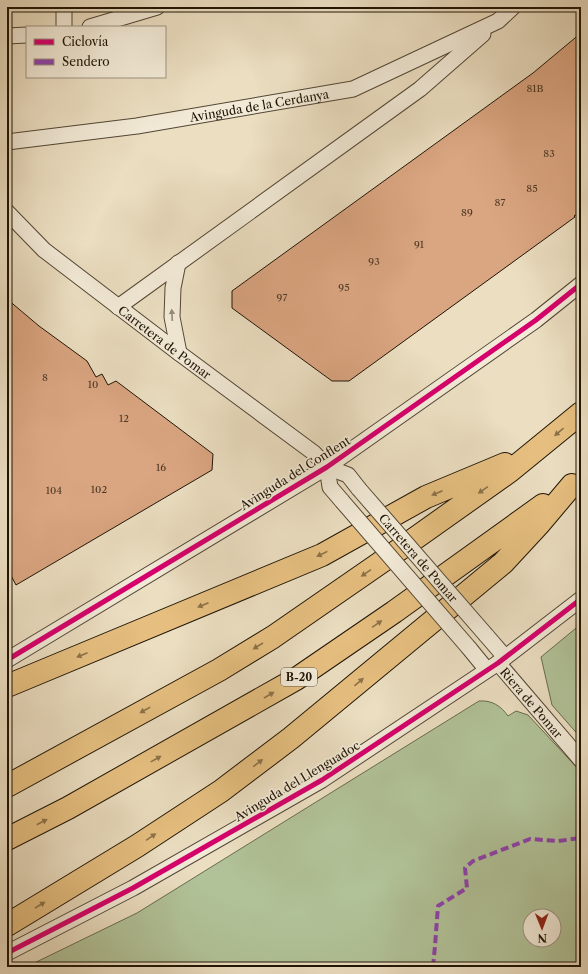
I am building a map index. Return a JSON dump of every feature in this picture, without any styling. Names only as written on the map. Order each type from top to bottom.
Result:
[{"type":"highway","points":[[7,786],[219,670],[272,637],[510,471],[581,413]]},
{"type":"highway","points":[[7,686],[322,555],[426,497],[537,450]]},
{"type":"highway","points":[[7,925],[138,846],[221,791],[291,738],[503,563],[576,481]]},
{"type":"highway","name":"B-20","points":[[7,839],[68,808],[296,679],[394,612],[576,481]]},
{"type":"street","points":[[64,7],[64,26]]},
{"type":"street","points":[[93,26],[157,7]]},
{"type":"street","name":"Avinguda de la Cerdanya","points":[[118,306],[420,89],[513,7]]},
{"type":"street","name":"Avinguda de la Cerdanya","points":[[12,142],[137,126],[354,89],[498,21]]},
{"type":"street","points":[[7,36],[26,35]]},
{"type":"street","points":[[7,154],[12,142]]},
{"type":"street","name":"Carretera de Pomar","points":[[7,212],[44,250],[314,453],[327,467],[348,475],[486,635],[496,663]]},
{"type":"street","points":[[178,264],[173,288],[172,317],[179,353]]},
{"type":"street","name":"Avinguda del Conflent","points":[[7,660],[327,467],[536,320],[581,284]]},
{"type":"street","name":"Carretera de Pomar","points":[[327,467],[330,487],[342,501],[469,648],[496,663]]},
{"type":"street","name":"Avinguda del Llenguadoc","points":[[7,953],[133,888],[322,780],[496,663],[581,599]]},
{"type":"street","name":"Riera de Pomar","points":[[496,663],[581,760]]},
{"type":"green space","points":[[581,624],[581,738],[552,705],[541,657]]},
{"type":"green space","points":[[479,701],[496,704],[508,716],[516,711],[528,715],[581,772],[581,967],[26,967],[137,913]]},
{"type":"building","points":[[581,33],[581,212],[574,216],[575,217],[349,381],[332,381],[232,308],[232,291],[533,73]]},
{"type":"building","points":[[7,299],[39,326],[87,361],[96,377],[102,374],[108,385],[116,381],[213,454],[212,470],[16,585],[7,568]]},
{"type":"marked path","points":[[433,967],[438,906],[467,888],[465,868],[473,861],[530,839],[558,841],[581,838]]},
{"type":"cycle path","points":[[7,660],[327,467],[536,320],[581,284]]},
{"type":"cycle path","points":[[7,953],[133,888],[322,780],[498,663],[581,599]]}]
